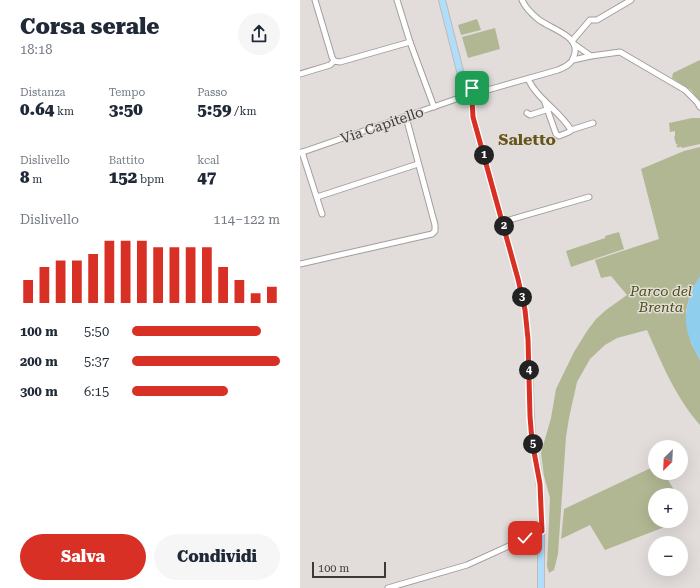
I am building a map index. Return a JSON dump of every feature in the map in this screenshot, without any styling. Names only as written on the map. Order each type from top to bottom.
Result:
[{"type":"main road","points":[[442,0],[460,71],[468,88]]},
{"type":"main road","points":[[468,88],[474,88],[477,92],[476,98],[472,100]]},
{"type":"main road","points":[[468,88],[465,92],[465,96],[467,99],[472,100]]},
{"type":"main road","points":[[472,100],[473,117],[518,279],[525,310],[528,339],[532,441],[540,484],[542,531],[541,588]]},
{"type":"street","points":[[315,0],[334,62]]},
{"type":"street","points":[[397,0],[410,42],[434,107]]},
{"type":"street","points":[[522,0],[525,6],[538,19],[566,36],[591,56]]},
{"type":"street","points":[[477,92],[558,70],[570,64],[575,53],[573,43],[590,20],[597,20],[631,0]]},
{"type":"street","points":[[300,74],[330,65],[334,62],[340,62],[410,42]]},
{"type":"street","points":[[573,60],[620,52],[685,90],[697,102],[700,108]]},
{"type":"street","points":[[528,79],[549,108],[571,130]]},
{"type":"street","name":"Via Capitello","points":[[301,152],[465,96]]},
{"type":"street","points":[[527,113],[530,114],[549,108]]},
{"type":"street","points":[[549,108],[556,134],[559,136],[571,130],[593,123]]},
{"type":"street","points":[[300,264],[432,234],[435,231],[435,225],[406,117]]},
{"type":"street","points":[[301,152],[322,214]]},
{"type":"street","points":[[317,197],[418,164]]},
{"type":"street","points":[[506,221],[589,197]]},
{"type":"street","points":[[388,588],[467,565],[542,531]]},
{"type":"green space","points":[[477,19],[481,30],[461,35],[458,25]]},
{"type":"green space","points":[[495,28],[500,49],[468,58],[462,37]]},
{"type":"green space","points":[[700,60],[700,102],[691,90],[672,78],[673,73]]},
{"type":"green space","points":[[692,118],[700,118],[700,144],[682,148],[680,146],[679,148],[676,146],[678,144],[676,144],[674,137],[675,131],[670,132],[669,123]]},
{"type":"green space","name":"Parco del Brenta","points":[[700,147],[700,277],[691,291],[686,311],[691,343],[700,360],[700,425],[676,392],[647,330],[617,338],[605,345],[590,359],[577,382],[569,418],[566,437],[558,554],[554,570],[549,573],[547,566],[550,498],[544,476],[541,453],[551,418],[556,389],[574,352],[596,319],[627,295],[611,276],[601,278],[595,260],[659,239],[641,169],[684,151]]},
{"type":"green space","points":[[619,232],[624,249],[571,267],[566,251]]},
{"type":"green space","points":[[648,469],[648,480],[668,480],[673,488],[648,488],[648,528],[662,528],[605,550],[590,525],[561,539],[564,509]]},
{"type":"water","points":[[700,277],[700,360],[689,337],[686,314],[691,294]]},
{"type":"district","name":"Saletto","points":[[527,139]]},
{"type":"route","points":[[472,88],[477,92],[476,98],[472,100],[473,117],[518,279],[525,310],[528,339],[530,416],[532,441],[540,484],[542,531],[525,538]]}]
